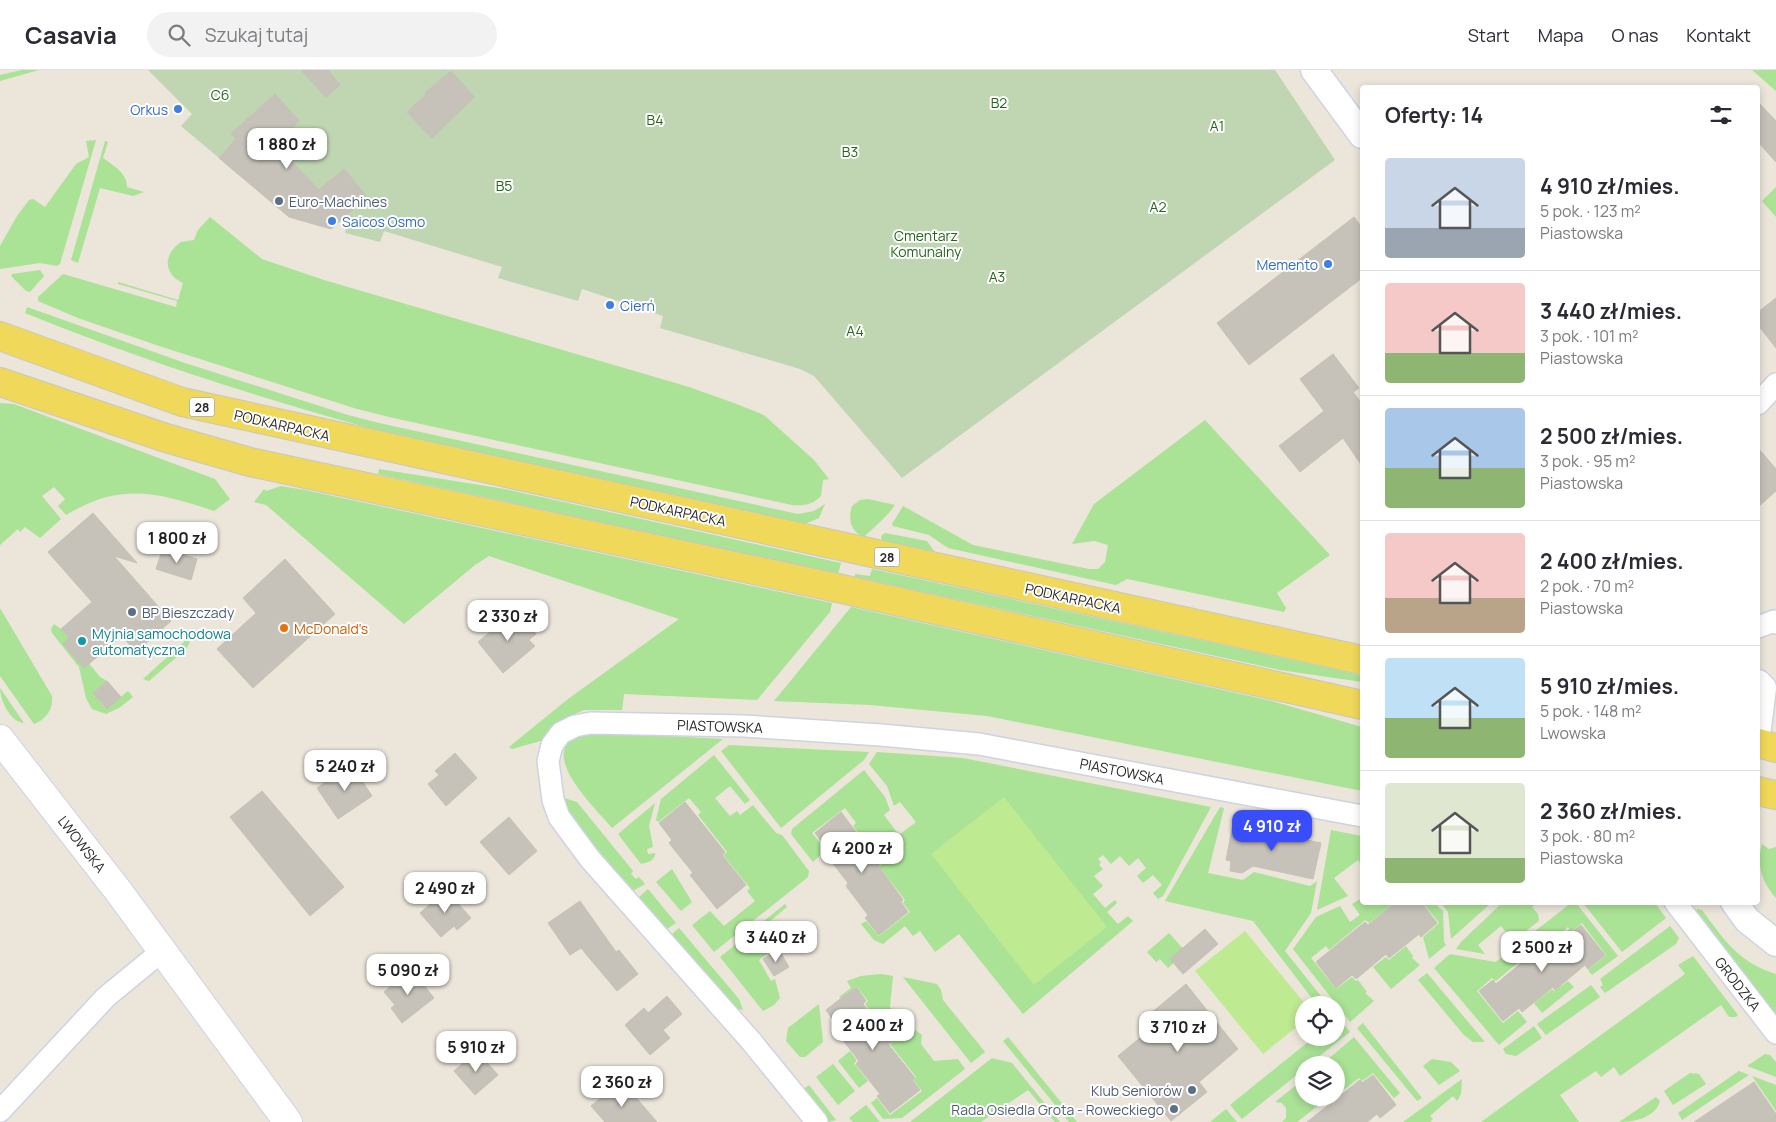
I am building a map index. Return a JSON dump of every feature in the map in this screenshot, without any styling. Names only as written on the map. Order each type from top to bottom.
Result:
[{"type":"main road","name":"PODKARPACKA","points":[[0,336],[182,402],[1360,660]]},
{"type":"main road","points":[[0,382],[166,438],[250,462],[834,587],[1360,705]]},
{"type":"main road","name":"LWOWSKA","points":[[0,739],[162,951],[288,1122]]},
{"type":"main road","points":[[1760,744],[1776,748]]},
{"type":"main road","points":[[1760,791],[1776,795]]},
{"type":"street","points":[[1314,70],[1360,132]]},
{"type":"street","points":[[1760,402],[1776,384]]},
{"type":"street","points":[[1760,626],[1774,621],[1776,623]]},
{"type":"street","points":[[1760,685],[1763,688],[1760,712]]},
{"type":"street","name":"PIASTOWSKA","points":[[817,1122],[752,1041],[590,859],[568,830],[553,800],[548,761],[552,745],[562,733],[575,726],[616,722],[744,726],[979,744],[1360,816]]},
{"type":"street","name":"GRODZKA","points":[[1677,905],[1776,1033]]},
{"type":"street","points":[[1736,905],[1747,920],[1776,943]]},
{"type":"street","points":[[0,1111],[106,997],[162,951]]},
{"type":"green space","points":[[22,70],[39,70],[0,81],[0,75]]},
{"type":"green space","name":"Cmentarz Komunalny","points":[[148,70],[1275,70],[1335,160],[902,478],[814,376],[800,369],[660,328],[663,316],[582,289],[578,301],[498,278],[502,267],[384,231],[380,242],[345,233],[348,220],[294,206],[226,150],[219,158],[181,126],[192,114]]},
{"type":"green space","points":[[1752,70],[1776,70],[1776,91]]},
{"type":"green space","points":[[96,140],[60,264],[57,266],[40,263],[0,269],[0,246],[17,216],[29,200],[33,199],[45,207],[76,164],[89,157],[86,141]]},
{"type":"green space","points":[[105,141],[108,142],[103,158],[122,174],[127,187],[144,192],[133,196],[100,188],[78,263],[71,260]]},
{"type":"green space","points":[[1776,187],[1776,217],[1762,201]]},
{"type":"green space","points":[[210,217],[262,259],[324,280],[689,387],[764,415],[814,460],[829,479],[823,480],[821,496],[814,501],[804,505],[792,505],[389,417],[357,409],[159,346],[78,318],[38,301],[38,297],[63,274],[176,307],[177,301],[118,284],[118,282],[178,300],[183,283],[176,279],[169,269],[168,258],[175,247],[181,242],[194,240],[198,230]]},
{"type":"green space","points":[[40,270],[44,276],[30,292],[26,291],[11,276],[12,274]]},
{"type":"green space","points":[[27,307],[185,363],[348,415],[379,423],[798,514],[814,511],[825,504],[819,518],[805,524],[395,435],[255,395],[115,348],[25,313]]},
{"type":"green space","points":[[0,403],[14,404],[215,479],[230,499],[214,511],[157,495],[122,494],[104,498],[66,515],[58,506],[65,499],[54,487],[42,496],[61,519],[40,538],[25,527],[20,532],[18,529],[0,545]]},
{"type":"green space","points":[[1205,420],[1330,555],[1277,593],[1286,608],[1284,612],[1127,579],[1116,585],[948,548],[929,535],[893,526],[892,524],[903,506],[973,545],[1089,569],[1098,569],[1105,562],[1108,545],[1094,541],[1072,544],[1094,504]]},
{"type":"green space","points":[[379,469],[505,489],[841,563],[838,574],[378,474]]},
{"type":"green space","points":[[281,486],[832,603],[830,612],[757,700],[624,694],[622,710],[584,710],[557,722],[544,740],[512,749],[509,747],[568,699],[679,619],[489,556],[475,565],[404,624],[266,505],[254,502],[264,489],[266,491]]},
{"type":"green space","points":[[868,499],[895,505],[864,537],[859,535],[853,528],[850,515],[852,506],[860,500]]},
{"type":"green space","points":[[885,533],[927,541],[934,551],[882,541],[881,536]]},
{"type":"green space","points":[[872,569],[1343,671],[1360,675],[1360,682],[1280,670],[855,577],[855,574],[870,576]]},
{"type":"green space","points":[[851,607],[1272,701],[1360,726],[1360,791],[987,716],[870,705],[774,701]]},
{"type":"green space","points":[[0,608],[52,696],[48,713],[34,724],[0,676]]},
{"type":"green space","points":[[54,624],[61,629],[100,677],[107,681],[93,693],[106,709],[128,691],[133,697],[119,708],[106,714],[92,709],[86,698],[79,667],[52,633],[51,629]]},
{"type":"green space","points":[[186,640],[190,642],[186,649],[149,681],[143,679]]},
{"type":"green space","points":[[0,688],[24,723],[19,722],[10,715],[0,693]]},
{"type":"green space","points":[[593,732],[723,739],[612,828],[580,790],[570,775],[564,761],[565,748],[574,738]]},
{"type":"green space","points":[[729,745],[869,752],[864,760],[781,828],[721,751]]},
{"type":"green space","points":[[877,752],[963,758],[1211,807],[1163,896],[1158,899],[1153,893],[1162,885],[1153,875],[1143,883],[1137,876],[1146,868],[1138,858],[1129,866],[1120,856],[1111,864],[1103,855],[1098,859],[1101,862],[1099,865],[1103,869],[1094,876],[1103,886],[1093,894],[1105,908],[1115,900],[1117,903],[1107,912],[1118,924],[1128,916],[1133,921],[1023,1014],[959,934],[935,952],[920,931],[913,936],[905,926],[883,944],[874,940],[861,924],[866,921],[879,936],[910,912],[903,903],[905,900],[879,866],[882,864],[853,826],[856,823],[845,808],[812,833],[826,850],[813,862],[791,834],[792,829],[864,770],[885,797],[890,810],[884,815],[899,835],[916,822],[900,802],[894,806],[887,786],[869,764]]},
{"type":"green space","points":[[714,755],[750,800],[745,804],[730,786],[715,798],[730,816],[737,811],[740,815],[753,805],[776,833],[782,835],[809,871],[808,877],[714,952],[692,925],[710,911],[724,926],[755,901],[747,891],[750,888],[723,855],[727,852],[698,815],[701,812],[689,798],[658,822],[656,820],[661,799]]},
{"type":"green space","points":[[1004,797],[1107,927],[1034,985],[931,854]]},
{"type":"green space","points":[[564,798],[577,802],[633,871],[631,874],[636,879],[639,877],[645,884],[633,891],[572,819]]},
{"type":"green space","points":[[655,803],[649,826],[653,847],[647,849],[648,854],[655,853],[655,856],[651,861],[641,864],[618,834]]},
{"type":"green space","points":[[1220,807],[1224,808],[1208,873],[1243,880],[1254,872],[1310,886],[1317,881],[1311,913],[1285,951],[1321,996],[1310,996],[1253,921],[1165,901]]},
{"type":"green space","points":[[1331,830],[1360,836],[1360,862],[1358,860],[1334,878],[1348,896],[1317,910]]},
{"type":"green space","points":[[1762,844],[1769,849],[1776,847],[1776,898],[1767,886],[1760,866]]},
{"type":"green space","points":[[672,869],[692,902],[681,911],[656,882]]},
{"type":"green space","points":[[648,889],[676,923],[667,929],[639,897]]},
{"type":"green space","points":[[1360,899],[1360,905],[1392,905],[1369,923],[1365,920],[1329,950],[1326,946],[1311,958],[1336,989],[1352,977],[1356,981],[1358,980],[1367,992],[1365,993],[1374,1001],[1350,1022],[1345,1016],[1345,996],[1330,996],[1293,949],[1316,917],[1340,906],[1350,922],[1360,915],[1352,904]]},
{"type":"green space","points":[[785,904],[787,907],[769,922],[780,938],[777,940],[779,945],[759,960],[771,981],[775,979],[780,998],[774,1005],[763,1011],[720,957],[758,927],[760,930],[756,933],[763,943],[772,936],[760,924]]},
{"type":"green space","points":[[1425,905],[1436,905],[1443,911],[1444,942],[1446,945],[1429,959],[1423,937],[1439,923]]},
{"type":"green space","points":[[1443,905],[1489,905],[1451,939],[1448,912]]},
{"type":"green space","points":[[1500,905],[1534,905],[1532,907],[1538,914],[1539,921],[1513,941],[1501,926],[1478,945],[1485,954],[1456,949]]},
{"type":"green space","points":[[1568,905],[1578,905],[1618,956],[1592,975],[1588,970],[1606,955],[1582,923],[1571,932],[1568,927],[1535,955],[1532,951],[1496,981],[1492,978],[1477,991],[1503,1023],[1518,1011],[1527,1022],[1499,1045],[1434,968],[1450,954],[1495,962],[1501,958],[1503,961],[1509,956],[1507,953]]},
{"type":"green space","points":[[1585,905],[1656,905],[1666,918],[1622,952]]},
{"type":"green space","points":[[1696,910],[1702,910],[1725,941],[1742,957],[1752,964],[1776,974],[1776,1015]]},
{"type":"green space","points":[[1670,926],[1679,938],[1676,944],[1605,993],[1600,987],[1603,985],[1600,979]]},
{"type":"green space","points":[[679,928],[739,999],[743,1010],[737,1009],[671,935]]},
{"type":"green space","points":[[1245,931],[1299,996],[1295,996],[1295,1028],[1263,1054],[1195,971]]},
{"type":"green space","points":[[1169,933],[1186,952],[1168,968],[1160,959],[1156,962],[1147,952]]},
{"type":"green space","points":[[1406,946],[1413,956],[1412,958],[1420,965],[1391,989],[1373,967],[1386,957],[1389,960]]},
{"type":"green space","points":[[1693,956],[1738,1015],[1736,1017],[1729,1017],[1721,1005],[1620,1076],[1614,1067],[1601,1077],[1596,1071],[1560,1095],[1579,1122],[1481,1122],[1685,974],[1678,965]]},
{"type":"green space","points":[[1427,973],[1485,1042],[1473,1042],[1464,1035],[1418,980]]},
{"type":"green space","points":[[881,974],[893,976],[890,1007],[909,1029],[914,1029],[922,1035],[921,1044],[934,1061],[958,1059],[965,1069],[902,1118],[883,1119],[871,1103],[877,1098],[890,1115],[922,1091],[913,1080],[916,1077],[890,1044],[893,1041],[865,1004],[868,1001],[856,986],[841,998],[839,997],[851,988],[847,981],[861,976]]},
{"type":"green space","points":[[903,977],[937,984],[941,990],[943,1000],[985,1052],[971,1063]]},
{"type":"green space","points":[[1568,981],[1574,987],[1542,1013],[1534,1003],[1552,989],[1554,991]]},
{"type":"green space","points":[[1591,985],[1600,997],[1546,1035],[1537,1024]]},
{"type":"green space","points":[[819,1004],[823,1042],[805,1057],[800,1057],[786,1041],[788,1028]]},
{"type":"green space","points":[[1363,1023],[1422,1098],[1417,1101],[1357,1028]]},
{"type":"green space","points":[[1345,1026],[1350,1032],[1345,1036]]},
{"type":"green space","points":[[1534,1026],[1542,1038],[1516,1056],[1506,1054],[1503,1049]]},
{"type":"green space","points":[[1008,1037],[1077,1122],[1069,1122],[1003,1041]]},
{"type":"green space","points":[[1354,1037],[1400,1093],[1394,1098],[1373,1073],[1362,1081],[1359,1078],[1345,1089],[1345,1056],[1332,1056]]},
{"type":"green space","points":[[1303,1046],[1332,1046],[1319,1056],[1295,1056],[1295,1076],[1242,1119],[1230,1105]]},
{"type":"green space","points":[[850,1051],[857,1061],[854,1063],[868,1081],[859,1088],[838,1061]]},
{"type":"green space","points":[[1765,1054],[1770,1055],[1776,1062],[1776,1077],[1747,1066]]},
{"type":"green space","points":[[992,1058],[1012,1063],[1060,1122],[1055,1122],[1028,1090],[981,1122],[910,1122]]},
{"type":"green space","points":[[1432,1059],[1451,1062],[1460,1071],[1439,1085],[1423,1066]]},
{"type":"green space","points":[[833,1064],[855,1091],[838,1105],[816,1077]]},
{"type":"green space","points":[[1739,1071],[1749,1075],[1682,1120],[1678,1113]]},
{"type":"green space","points":[[1690,1073],[1699,1074],[1706,1084],[1673,1105],[1664,1091]]},
{"type":"green space","points":[[1752,1076],[1776,1085],[1776,1111]]},
{"type":"green space","points":[[1462,1079],[1461,1094],[1457,1101],[1453,1096],[1430,1116],[1433,1119],[1430,1122],[1403,1122]]},
{"type":"green space","points":[[809,1085],[836,1120],[829,1122],[802,1090]]},
{"type":"green space","points":[[1295,1086],[1295,1106],[1318,1106],[1297,1122],[1282,1122],[1286,1118],[1286,1108],[1282,1103],[1275,1102]]},
{"type":"green space","points":[[1656,1097],[1660,1101],[1649,1115],[1637,1120],[1619,1122]]},
{"type":"green space","points":[[866,1105],[880,1122],[853,1122],[849,1118]]},
{"type":"green space","points":[[1226,1109],[1237,1122],[1210,1122]]},
{"type":"building","points":[[301,70],[328,70],[340,85],[326,97]]},
{"type":"building","points":[[451,71],[474,97],[432,138],[407,112],[426,95],[425,93]]},
{"type":"building","points":[[275,94],[299,121],[276,143],[292,162],[319,190],[344,169],[367,197],[331,229],[289,217],[219,158],[236,139],[231,134]]},
{"type":"building","points":[[1760,104],[1776,121],[1776,162],[1760,144]]},
{"type":"building","points":[[1354,217],[1360,225],[1360,280],[1249,365],[1217,323]]},
{"type":"building","points":[[1776,298],[1776,348],[1760,328],[1760,310]]},
{"type":"building","points":[[1333,354],[1359,388],[1353,392],[1360,401],[1360,463],[1343,438],[1300,472],[1279,446],[1324,411],[1300,379]]},
{"type":"building","points":[[1760,450],[1776,469],[1776,491],[1760,505]]},
{"type":"building","points":[[93,513],[137,563],[114,556],[171,621],[136,652],[122,636],[84,668],[63,644],[69,638],[61,629],[92,602],[48,552]]},
{"type":"building","points":[[163,548],[197,559],[191,580],[156,569]]},
{"type":"building","points":[[285,559],[335,614],[253,688],[217,649],[256,613],[243,598]]},
{"type":"building","points":[[510,615],[514,620],[520,615],[536,634],[529,640],[535,646],[503,673],[478,642]]},
{"type":"building","points":[[107,681],[121,697],[107,709],[93,693]]},
{"type":"building","points":[[455,753],[477,778],[446,806],[428,784],[439,775],[435,771]]},
{"type":"building","points":[[351,764],[372,796],[338,819],[317,788]]},
{"type":"building","points":[[262,791],[344,887],[310,916],[230,817]]},
{"type":"building","points":[[685,802],[725,852],[722,855],[746,885],[717,909],[690,875],[693,873],[669,843],[672,840],[659,823]]},
{"type":"building","points":[[841,812],[880,864],[878,865],[903,900],[901,902],[908,912],[879,935],[865,918],[868,915],[846,886],[848,883],[825,853],[828,850],[815,833]]},
{"type":"building","points":[[509,817],[537,851],[509,875],[480,842]]},
{"type":"building","points":[[1233,824],[1321,843],[1313,879],[1253,866],[1242,873],[1230,871],[1231,861],[1226,860]]},
{"type":"building","points":[[446,890],[471,918],[457,930],[454,926],[441,937],[420,913]]},
{"type":"building","points":[[580,901],[616,952],[619,950],[638,974],[617,991],[581,948],[570,955],[548,923]]},
{"type":"building","points":[[1392,905],[1423,905],[1437,923],[1421,937],[1419,934],[1389,958],[1386,954],[1356,979],[1352,975],[1336,988],[1316,962],[1365,922],[1368,925]]},
{"type":"building","points":[[1581,925],[1605,955],[1588,969],[1585,965],[1555,990],[1553,987],[1522,1012],[1519,1008],[1503,1021],[1479,991],[1493,980],[1496,984],[1532,954],[1535,957],[1569,930],[1571,933]]},
{"type":"building","points":[[1205,929],[1218,944],[1183,974],[1170,959]]},
{"type":"building","points":[[779,950],[789,967],[774,976],[763,959]]},
{"type":"building","points":[[411,969],[434,998],[402,1023],[391,1008],[395,1005],[384,992]]},
{"type":"building","points":[[1186,984],[1238,1049],[1199,1082],[1207,1092],[1171,1121],[1118,1056],[1158,1023],[1150,1014]]},
{"type":"building","points":[[856,987],[866,1001],[863,1004],[892,1041],[888,1044],[915,1078],[912,1080],[920,1090],[890,1113],[877,1096],[880,1094],[856,1064],[859,1061],[836,1031],[839,1028],[826,1010]]},
{"type":"building","points":[[667,996],[682,1014],[663,1030],[670,1038],[650,1055],[625,1025],[644,1008],[648,1013]]},
{"type":"building","points":[[477,1051],[498,1075],[475,1095],[454,1071]]},
{"type":"building","points":[[1373,1075],[1396,1105],[1380,1118],[1377,1114],[1367,1122],[1307,1122],[1327,1106],[1345,1106],[1345,1092],[1360,1080],[1362,1083]]},
{"type":"building","points":[[1754,1082],[1776,1114],[1776,1122],[1694,1122]]},
{"type":"building","points":[[626,1086],[657,1122],[605,1122],[591,1106],[609,1091],[614,1097]]},
{"type":"place","name":"Orkus","points":[[178,109]]},
{"type":"place","name":"Euro-Machines","points":[[279,201]]},
{"type":"place","name":"Saicos Osmo","points":[[332,221]]},
{"type":"place","name":"Memento","points":[[1328,264]]},
{"type":"place","name":"Cierń","points":[[610,305]]},
{"type":"place","name":"BP Bieszczady","points":[[132,612]]},
{"type":"place","name":"McDonald's","points":[[284,628]]},
{"type":"place","name":"Myjnia samochodowa automatyczna","points":[[82,641]]},
{"type":"place","name":"Klub Seniorów","points":[[1192,1090]]},
{"type":"place","name":"Rada Osiedla Grota - Roweckiego","points":[[1174,1109]]},
{"type":"park label","name":"C6","points":[[220,94]]},
{"type":"park label","name":"B2","points":[[999,102]]},
{"type":"park label","name":"B4","points":[[655,119]]},
{"type":"park label","name":"A1","points":[[1217,125]]},
{"type":"park label","name":"B3","points":[[850,151]]},
{"type":"park label","name":"B5","points":[[504,185]]},
{"type":"park label","name":"A2","points":[[1158,206]]},
{"type":"park label","name":"A3","points":[[997,276]]},
{"type":"park label","name":"A4","points":[[855,330]]}]
